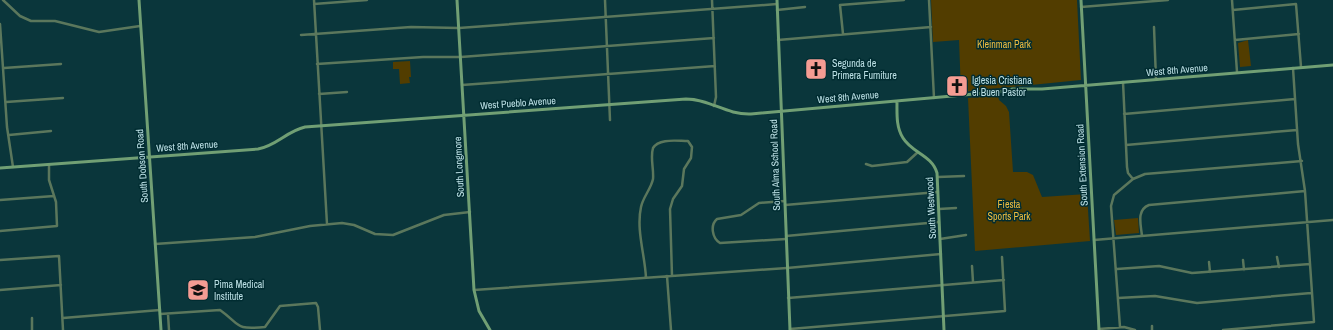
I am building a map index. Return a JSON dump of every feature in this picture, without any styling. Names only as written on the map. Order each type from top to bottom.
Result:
[{"type":"street","points":[[3,0],[22,17],[31,21],[55,21],[99,32],[140,26]]},
{"type":"street","name":"South Dobson Road","points":[[139,0],[161,330]]},
{"type":"street","points":[[314,0],[327,224]]},
{"type":"street","points":[[314,4],[367,0]]},
{"type":"street","name":"South Longmore","points":[[457,0],[474,290],[479,311],[490,330]]},
{"type":"street","points":[[606,0],[610,120]]},
{"type":"street","points":[[712,0],[716,97],[714,106]]},
{"type":"street","points":[[843,34],[840,5],[904,0]]},
{"type":"street","points":[[930,0],[934,98]]},
{"type":"street","name":"South Extension Road","points":[[1081,0],[1099,329]]},
{"type":"street","points":[[1081,7],[1168,0]]},
{"type":"street","points":[[1232,0],[1237,72]]},
{"type":"street","points":[[301,35],[411,27],[459,28],[713,9],[777,2]]},
{"type":"street","name":"South Alma School Road","points":[[777,2],[790,329]]},
{"type":"street","points":[[1233,10],[1296,4],[1301,67]]},
{"type":"street","points":[[777,10],[805,7]]},
{"type":"street","points":[[1,24],[8,135],[13,167]]},
{"type":"street","points":[[778,40],[931,27]]},
{"type":"street","points":[[1154,27],[1156,79]]},
{"type":"street","points":[[1235,40],[1299,34]]},
{"type":"street","points":[[317,64],[423,57],[460,57],[714,38]]},
{"type":"street","points":[[4,68],[61,64]]},
{"type":"street","name":"West 8th Avenue","points":[[714,106],[739,114],[934,98],[1008,91],[1012,89],[1023,90],[1086,86],[1333,65]]},
{"type":"street","points":[[462,85],[715,66]]},
{"type":"street","points":[[1224,330],[1314,322],[1305,191],[1297,130],[1293,68]]},
{"type":"street","points":[[1123,82],[1127,167],[1128,173],[1133,179]]},
{"type":"street","points":[[319,94],[347,92]]},
{"type":"street","points":[[6,102],[63,98]]},
{"type":"street","name":"West Pueblo Avenue","points":[[321,126],[694,99],[714,106]]},
{"type":"street","points":[[1124,114],[1295,99]]},
{"type":"street","name":"South Westwood","points":[[897,101],[898,123],[901,134],[907,143],[934,164],[938,177],[944,330]]},
{"type":"street","name":"West 8th Avenue","points":[[0,168],[262,148],[276,142],[298,128],[321,126]]},
{"type":"street","points":[[1126,145],[1297,130]]},
{"type":"street","points":[[8,135],[51,131]]},
{"type":"street","points":[[646,278],[640,215],[642,201],[652,181],[653,148],[655,145],[662,142],[688,141],[692,147],[692,156],[684,168],[682,186],[673,199],[670,209],[672,276]]},
{"type":"street","points":[[866,164],[872,166],[907,162],[918,152]]},
{"type":"street","points":[[1120,327],[1117,269],[1111,206],[1114,194],[1133,179],[1145,174],[1302,161]]},
{"type":"street","points":[[0,231],[57,226],[49,165]]},
{"type":"street","points":[[938,177],[964,176]]},
{"type":"street","points":[[1142,236],[1140,214],[1145,207],[1149,205],[1305,191]]},
{"type":"street","points":[[938,192],[785,203],[760,203],[741,215],[717,219],[713,223],[713,229],[716,240],[724,244],[940,222]]},
{"type":"street","points":[[0,200],[54,196]]},
{"type":"street","points":[[939,209],[956,208]]},
{"type":"street","points":[[155,244],[255,237],[297,228],[327,224],[348,224],[375,234],[393,235],[444,215],[470,212]]},
{"type":"street","points":[[1094,240],[1333,220]]},
{"type":"street","points":[[940,239],[966,235]]},
{"type":"street","points":[[474,290],[787,268],[941,254]]},
{"type":"street","points":[[0,260],[59,256],[63,330]]},
{"type":"street","points":[[1277,256],[1278,267]]},
{"type":"street","points":[[790,329],[1005,310],[1002,257]]},
{"type":"street","points":[[1243,260],[1244,270]]},
{"type":"street","points":[[1209,262],[1210,272]]},
{"type":"street","points":[[1117,269],[1159,266],[1187,272],[1210,272],[1310,264]]},
{"type":"street","points":[[972,266],[973,282]]},
{"type":"street","points":[[667,276],[671,330]]},
{"type":"street","points":[[788,298],[1004,280]]},
{"type":"street","points":[[0,290],[61,286]]},
{"type":"street","points":[[1118,298],[1155,296],[1197,303],[1311,293]]},
{"type":"street","points":[[63,318],[160,312],[168,314],[220,310],[237,327],[243,329],[265,327],[280,306],[316,303],[318,307],[320,330]]},
{"type":"street","points":[[168,314],[169,330]]},
{"type":"street","points":[[32,318],[32,330]]},
{"type":"street","points":[[1099,329],[1120,327],[1135,330]]},
{"type":"green space","name":"Kleinman Park","points":[[931,0],[1077,0],[1081,80],[961,92],[959,40],[933,42]]},
{"type":"green space","points":[[1248,40],[1251,66],[1240,67],[1238,43]]},
{"type":"green space","points":[[410,61],[410,83],[400,84],[399,69],[393,69],[393,62]]},
{"type":"green space","name":"Fiesta Sports Park","points":[[998,96],[999,100],[1006,106],[1009,112],[1013,172],[1027,172],[1033,175],[1042,197],[1087,194],[1090,241],[975,251],[968,98]]},
{"type":"green space","points":[[1138,218],[1139,233],[1116,235],[1114,220]]},
{"type":"place","name":"Segunda de Primera Furniture","points":[[816,69]]},
{"type":"place","name":"Iglesia Cristiana el Buen Pastor","points":[[957,86]]},
{"type":"place","name":"Pima Medical Institute","points":[[198,290]]}]
